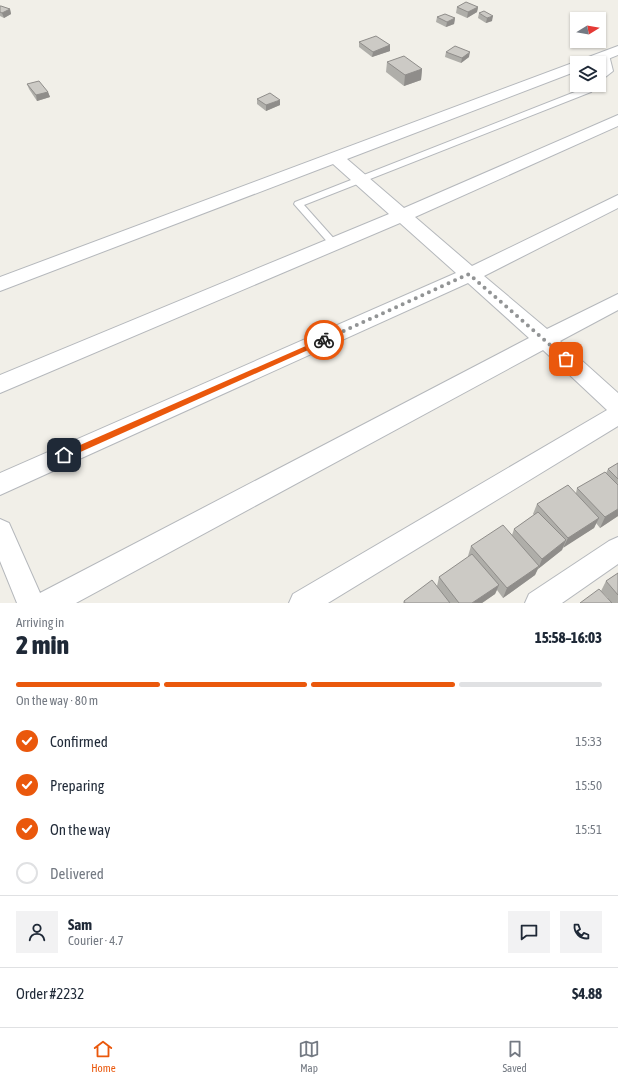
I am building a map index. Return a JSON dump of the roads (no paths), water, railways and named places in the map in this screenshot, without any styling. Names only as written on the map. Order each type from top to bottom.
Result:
[{"type":"street","points":[[0,284],[570,69]]},
{"type":"street","points":[[0,384],[401,216],[618,120]]},
{"type":"street","points":[[336,158],[545,340],[618,406]]},
{"type":"street","points":[[0,484],[469,274],[618,201]]},
{"type":"street","points":[[49,603],[618,301]]},
{"type":"street","points":[[303,603],[618,415]]},
{"type":"street","points":[[0,531],[31,603]]},
{"type":"street","points":[[539,603],[618,549]]},
{"type":"lane","points":[[606,74],[609,71],[611,53]]},
{"type":"lane","points":[[334,244],[298,204],[583,92]]}]
